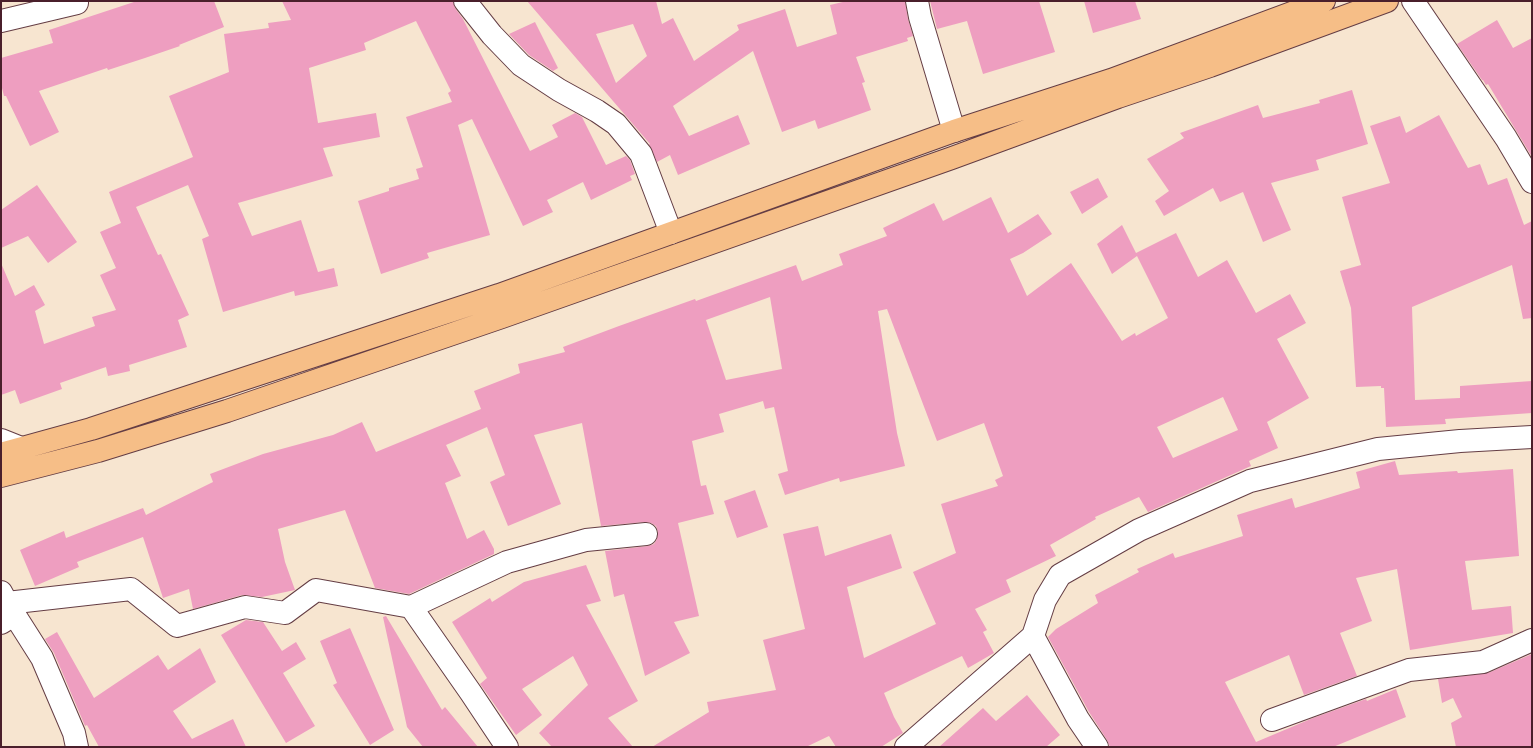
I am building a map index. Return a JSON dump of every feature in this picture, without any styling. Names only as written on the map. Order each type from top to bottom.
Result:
[{"type":"main road","points":[[11,451],[91,429],[499,295],[954,131],[1111,80],[1324,1]]},
{"type":"main road","points":[[1,476],[98,451],[219,413],[495,319],[952,158],[1387,1]]},
{"type":"street","points":[[465,1],[492,35],[521,65],[616,124],[640,154],[671,233]]},
{"type":"street","points":[[917,1],[920,17],[954,131]]},
{"type":"street","points":[[1413,1],[1506,138],[1532,182]]},
{"type":"street","points":[[1,21],[77,3]]},
{"type":"street","points":[[1,440],[11,451]]},
{"type":"street","points":[[906,747],[1033,636],[1045,600],[1060,575],[1139,530],[1250,481],[1378,449],[1460,441],[1532,443]]},
{"type":"street","points":[[78,747],[74,733],[42,658],[6,608],[131,589],[177,626],[245,607],[284,613],[316,590],[410,607],[507,562],[586,540],[646,534]]},
{"type":"street","points":[[410,607],[471,692],[507,747]]},
{"type":"street","points":[[1033,636],[1078,719],[1097,747]]},
{"type":"street","points":[[1272,720],[1409,670],[1483,662],[1532,640]]},
{"type":"building","points":[[137,1],[214,1],[224,27],[179,45],[180,46],[108,70],[107,68],[39,91],[59,132],[30,146],[6,96],[4,96],[1,84],[1,58],[53,43],[49,30]]},
{"type":"building","points":[[282,1],[453,1],[455,8],[463,19],[530,151],[558,137],[552,125],[575,113],[582,117],[606,165],[626,156],[630,160],[635,174],[630,176],[632,180],[591,200],[583,182],[547,200],[553,212],[523,226],[472,119],[458,125],[490,235],[427,253],[429,258],[381,274],[358,201],[389,191],[389,188],[419,179],[416,169],[423,167],[406,117],[452,102],[448,93],[451,91],[416,21],[364,43],[366,50],[309,68],[318,123],[376,113],[380,137],[323,148],[333,176],[238,203],[252,236],[301,220],[318,272],[334,268],[338,286],[295,296],[294,291],[223,312],[202,239],[209,236],[188,185],[136,207],[158,255],[161,254],[189,315],[178,320],[187,347],[129,365],[130,371],[108,376],[106,367],[60,383],[62,389],[20,404],[15,390],[1,395],[1,263],[15,296],[34,285],[45,305],[35,311],[44,344],[95,326],[92,317],[116,310],[100,275],[116,268],[100,232],[121,223],[109,192],[193,157],[169,96],[229,72],[224,34],[269,28],[268,23],[291,20]]},
{"type":"building","points":[[527,1],[656,1],[662,24],[673,18],[694,61],[739,30],[737,25],[785,9],[797,47],[837,34],[830,5],[847,1],[905,1],[913,36],[907,38],[908,41],[856,57],[865,82],[862,83],[871,110],[818,129],[815,120],[782,132],[753,51],[673,106],[689,136],[738,115],[750,144],[678,175],[670,155],[657,162],[650,144]],"holes":[[[633,24],[647,56],[616,83],[596,34]]]},
{"type":"building","points":[[930,1],[1039,1],[1055,52],[983,74],[967,21],[937,29]]},
{"type":"building","points":[[1084,1],[1135,1],[1141,19],[1093,33]]},
{"type":"building","points":[[1497,20],[1513,48],[1532,38],[1532,157],[1488,84],[1486,85],[1482,80],[1457,44]]},
{"type":"building","points":[[535,22],[558,68],[553,71],[529,55],[509,34]]},
{"type":"building","points":[[1352,90],[1368,144],[1316,160],[1319,170],[1271,183],[1291,230],[1263,242],[1243,192],[1220,202],[1213,188],[1164,216],[1155,201],[1169,191],[1147,159],[1184,138],[1180,133],[1258,105],[1263,118],[1320,103],[1319,100]]},
{"type":"building","points":[[1439,115],[1468,168],[1480,164],[1488,185],[1507,178],[1524,225],[1532,221],[1532,318],[1523,319],[1512,265],[1412,307],[1415,400],[1460,398],[1460,386],[1532,381],[1532,413],[1445,419],[1446,424],[1386,427],[1384,388],[1381,388],[1381,386],[1356,387],[1351,308],[1340,271],[1361,265],[1342,197],[1390,183],[1370,126],[1400,116],[1406,133]]},
{"type":"building","points":[[1098,178],[1108,197],[1082,214],[1070,192]]},
{"type":"building","points":[[37,185],[77,242],[48,263],[28,236],[1,248],[1,210]]},
{"type":"building","points":[[991,197],[1008,233],[1038,214],[1052,234],[1023,253],[1010,259],[1027,296],[1071,263],[1122,341],[1135,333],[1136,336],[1168,318],[1137,256],[1112,274],[1097,244],[1122,225],[1136,253],[1176,233],[1198,277],[1227,260],[1256,313],[1290,294],[1306,323],[1277,339],[1309,398],[1267,422],[1278,448],[1249,461],[1251,466],[1148,512],[1139,497],[1095,517],[1096,519],[1050,545],[1056,556],[1006,580],[1011,592],[975,609],[987,630],[983,632],[994,653],[968,668],[962,656],[884,693],[894,717],[903,733],[881,747],[836,747],[829,736],[806,747],[652,747],[709,712],[707,702],[776,690],[763,640],[805,629],[783,534],[818,526],[825,556],[891,534],[902,568],[847,587],[864,658],[936,624],[913,572],[956,553],[941,504],[998,486],[995,480],[1003,476],[984,423],[937,441],[887,309],[878,311],[897,433],[905,466],[840,482],[839,478],[785,495],[778,474],[788,471],[774,407],[765,409],[763,401],[719,414],[724,432],[692,441],[701,486],[706,485],[714,514],[678,523],[699,616],[674,622],[690,653],[645,676],[624,594],[614,597],[605,551],[654,544],[657,539],[658,532],[656,526],[645,522],[601,526],[582,423],[534,435],[561,504],[508,526],[490,482],[505,475],[487,427],[446,445],[461,476],[445,483],[467,539],[484,530],[494,549],[494,554],[409,594],[375,588],[345,510],[278,529],[285,562],[295,590],[262,597],[242,595],[193,609],[189,589],[163,598],[143,537],[77,562],[79,567],[35,586],[20,550],[64,531],[66,538],[143,508],[146,515],[213,482],[210,474],[263,454],[333,435],[362,422],[376,452],[481,409],[474,391],[520,373],[518,364],[565,352],[563,347],[695,299],[696,301],[796,265],[802,281],[843,265],[839,254],[887,236],[883,228],[934,203],[943,221]],"holes":[[[770,297],[782,369],[726,380],[706,320]],[[1223,397],[1238,430],[1173,458],[1157,427]]]},
{"type":"building","points":[[1395,461],[1399,475],[1513,469],[1519,556],[1465,561],[1472,610],[1511,606],[1513,633],[1410,650],[1397,569],[1356,578],[1372,621],[1340,633],[1357,676],[1304,695],[1289,655],[1225,682],[1256,742],[1313,718],[1366,699],[1367,701],[1396,689],[1406,717],[1333,747],[1110,747],[1048,637],[1056,629],[1098,603],[1095,595],[1139,572],[1137,569],[1173,553],[1175,558],[1243,536],[1237,515],[1292,498],[1295,508],[1360,488],[1356,472]]},
{"type":"building","points":[[755,490],[768,527],[737,538],[724,501]]},
{"type":"building","points":[[586,565],[601,601],[586,605],[638,701],[608,718],[633,747],[552,747],[539,733],[588,685],[573,656],[522,689],[542,715],[516,735],[480,684],[487,678],[452,622],[490,598],[492,602],[524,582]]},
{"type":"building","points":[[386,616],[442,710],[445,707],[478,747],[423,747],[407,727],[383,617]]},
{"type":"building","points":[[246,620],[263,622],[282,651],[296,642],[306,659],[283,673],[315,726],[286,743],[221,635]]},
{"type":"building","points":[[350,628],[394,730],[370,745],[333,685],[337,683],[320,641]]},
{"type":"building","points":[[57,632],[94,698],[158,655],[168,670],[200,648],[216,682],[173,711],[192,739],[233,719],[246,747],[99,747],[87,725],[85,726],[54,653],[45,639]]},
{"type":"building","points":[[1532,654],[1532,747],[1456,747],[1451,723],[1462,717],[1453,698],[1442,703],[1438,679],[1488,673]]},
{"type":"building","points":[[1027,695],[1060,735],[1046,747],[939,747],[983,708],[996,721]]}]
